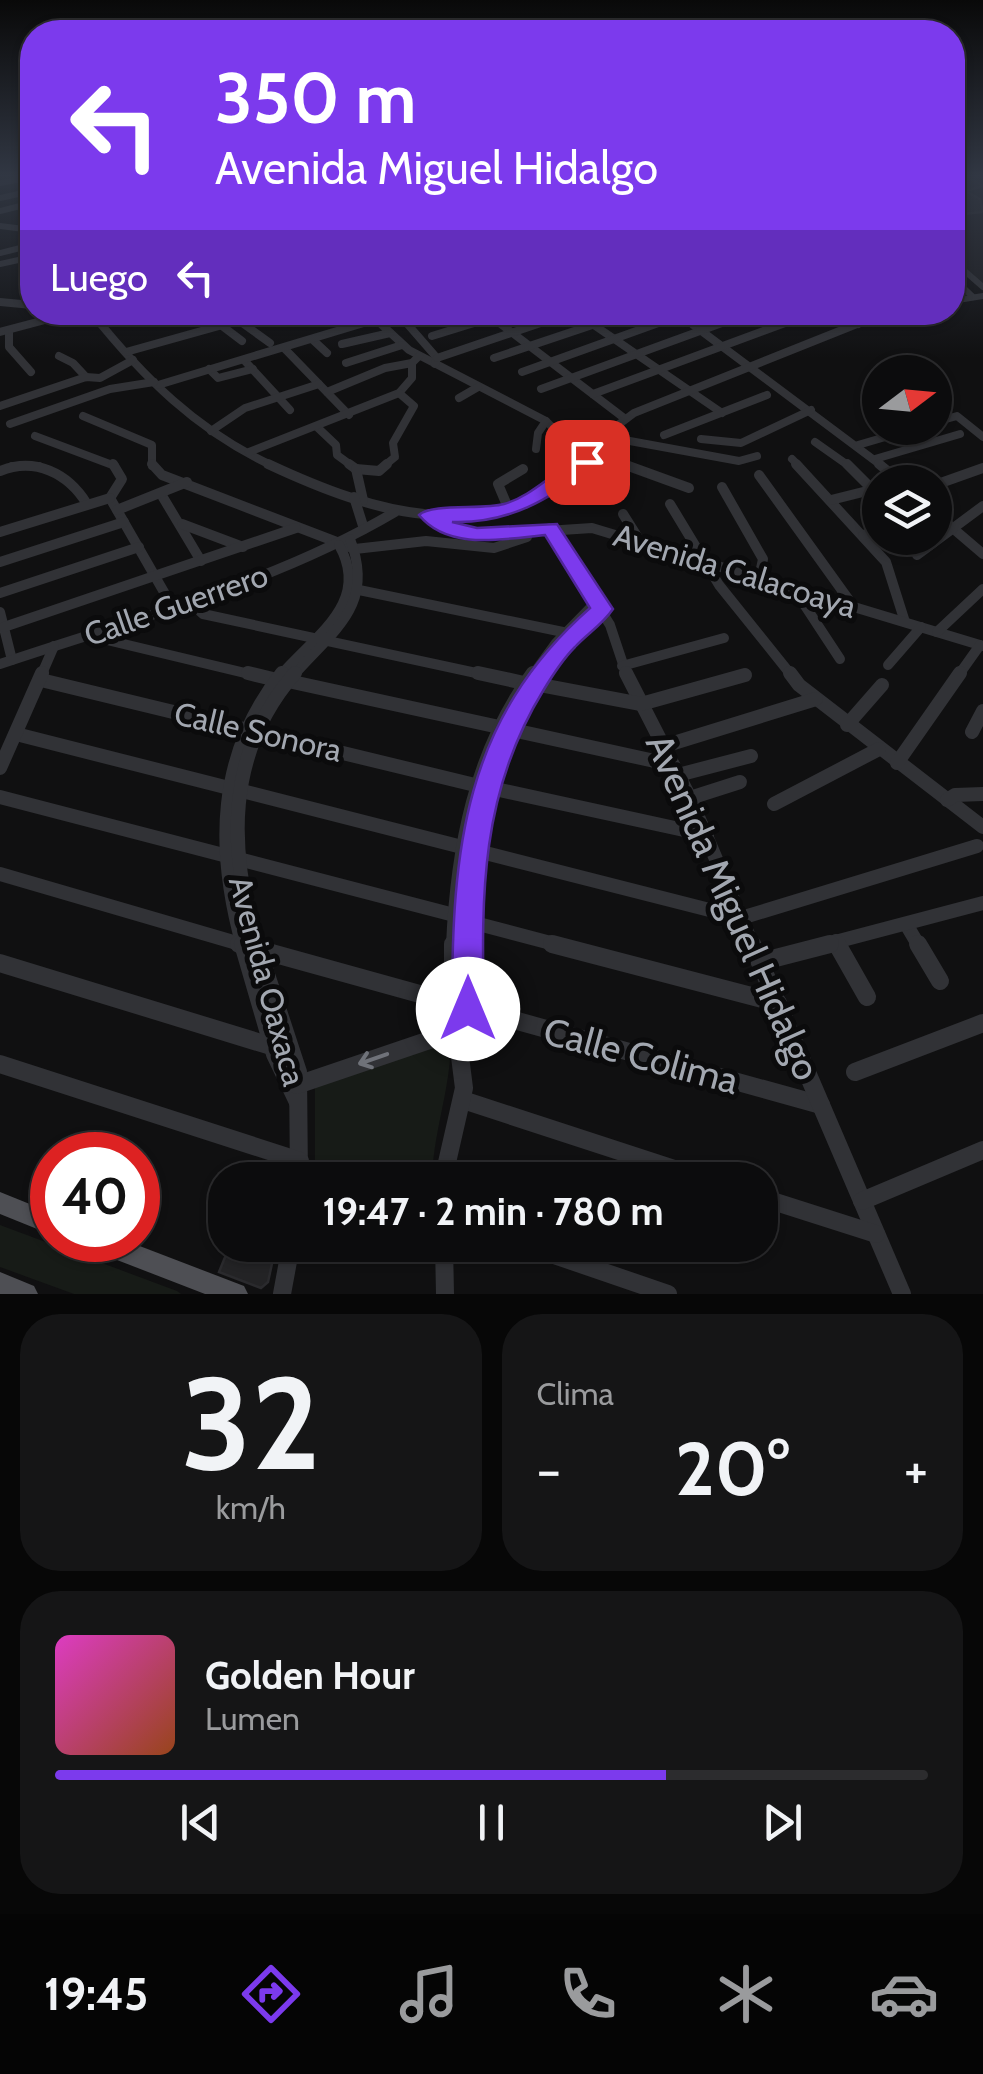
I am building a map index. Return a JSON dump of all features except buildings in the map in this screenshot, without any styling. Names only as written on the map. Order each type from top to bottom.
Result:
[{"type":"main road","points":[[0,1203],[30,1215]]},
{"type":"main road","points":[[144,1262],[202,1288],[236,1294]]},
{"type":"main road","points":[[0,1284],[26,1294]]},
{"type":"street","points":[[102,325],[186,414],[249,452],[396,512],[466,516],[510,510],[548,491],[591,458],[624,418],[856,325]]},
{"type":"street","points":[[245,325],[270,342]]},
{"type":"street","points":[[10,424],[110,389],[156,383],[362,325]]},
{"type":"street","points":[[249,452],[399,393],[412,378],[415,359],[383,325]]},
{"type":"street","points":[[406,325],[436,361],[546,421],[591,458],[690,488]]},
{"type":"street","points":[[432,336],[462,325]]},
{"type":"street","points":[[502,325],[624,418]]},
{"type":"street","points":[[327,392],[385,368],[415,359],[436,361],[533,325]]},
{"type":"street","points":[[522,372],[652,325]]},
{"type":"street","points":[[697,325],[882,465]]},
{"type":"street","points":[[541,389],[717,325]]},
{"type":"street","points":[[592,394],[780,325]]},
{"type":"street","points":[[0,406],[86,377],[100,378],[129,356],[220,326],[242,341]]},
{"type":"street","points":[[494,358],[591,326],[722,413]]},
{"type":"street","points":[[5,331],[10,347],[31,372]]},
{"type":"street","points":[[342,344],[390,333]]},
{"type":"street","points":[[313,340],[328,353]]},
{"type":"street","points":[[346,363],[402,344]]},
{"type":"street","points":[[284,348],[349,415]]},
{"type":"street","points":[[59,356],[73,363],[86,377]]},
{"type":"street","points":[[244,360],[290,410]]},
{"type":"street","points":[[209,369],[218,378],[252,369]]},
{"type":"street","points":[[211,430],[242,404],[319,384]]},
{"type":"street","points":[[459,398],[478,387]]},
{"type":"street","points":[[317,428],[336,445],[336,454],[356,469],[379,471],[394,457],[392,443],[414,406],[399,393]]},
{"type":"street","points":[[664,435],[767,395]]},
{"type":"street","points":[[701,439],[741,443],[812,410]]},
{"type":"street","points":[[83,416],[152,445],[156,471],[348,545],[426,541],[494,548],[550,528]]},
{"type":"street","points":[[952,417],[957,416],[983,438]]},
{"type":"street","points":[[536,449],[538,433],[546,421]]},
{"type":"street","points":[[875,459],[960,434]]},
{"type":"street","points":[[0,532],[110,498],[122,478],[113,463],[35,436]]},
{"type":"street","points":[[608,438],[740,461],[757,456]]},
{"type":"street","points":[[815,442],[862,477]]},
{"type":"street","points":[[858,445],[862,444]]},
{"type":"street","points":[[792,460],[862,534]]},
{"type":"street","points":[[0,471],[28,464],[72,480],[87,504]]},
{"type":"street","points":[[952,479],[983,468]]},
{"type":"street","points":[[356,469],[364,530]]},
{"type":"street","points":[[510,510],[498,484],[523,469]]},
{"type":"street","points":[[758,476],[854,607]]},
{"type":"street","points":[[117,510],[186,482]]},
{"type":"street","points":[[722,487],[763,559],[759,578]]},
{"type":"street","points":[[830,500],[862,492]]},
{"type":"street","points":[[161,494],[201,561]]},
{"type":"street","points":[[110,498],[172,606]]},
{"type":"street","points":[[670,504],[719,584],[788,673],[847,724],[983,827]]},
{"type":"street","points":[[983,506],[952,527],[983,554]]},
{"type":"street","points":[[348,545],[364,530],[396,512]]},
{"type":"street","points":[[623,514],[640,541]]},
{"type":"street","name":"Avenida Calacoaya","points":[[428,515],[442,526],[477,534],[582,526],[982,645]]},
{"type":"street","points":[[0,562],[124,522]]},
{"type":"street","points":[[182,524],[243,547]]},
{"type":"street","points":[[4,627],[296,528]]},
{"type":"street","name":"Avenida Miguel Hidalgo","points":[[550,528],[600,605],[622,666],[690,798],[902,1294]]},
{"type":"street","points":[[348,545],[359,590],[563,632]]},
{"type":"street","name":"Calle Guerrero","points":[[6,662],[348,545]]},
{"type":"street","name":"Avenida Oaxaca","points":[[322,641],[349,589],[348,545]]},
{"type":"street","points":[[0,594],[139,546]]},
{"type":"street","points":[[878,555],[890,570],[905,622]]},
{"type":"street","points":[[794,589],[840,659]]},
{"type":"street","points":[[936,632],[983,589]]},
{"type":"street","name":"Avenida Oaxaca","points":[[295,1091],[274,1046],[229,857],[232,789],[252,730],[282,680],[344,622],[359,590]]},
{"type":"street","points":[[188,600],[204,614],[529,684],[641,704],[745,675]]},
{"type":"street","points":[[444,1162],[463,1100],[460,918],[467,847],[481,786],[503,730],[563,632],[600,605]]},
{"type":"street","points":[[529,684],[600,605]]},
{"type":"street","points":[[0,612],[6,662]]},
{"type":"street","points":[[888,665],[920,627]]},
{"type":"street","points":[[86,635],[676,770],[750,756]]},
{"type":"street","points":[[622,666],[724,638]]},
{"type":"street","points":[[898,763],[982,645]]},
{"type":"street","points":[[0,768],[54,646]]},
{"type":"street","name":"Calle Sonora","points":[[41,680],[481,786],[707,835]]},
{"type":"street","points":[[847,724],[882,685]]},
{"type":"street","points":[[664,746],[816,699]]},
{"type":"street","points":[[972,732],[983,711]]},
{"type":"street","points":[[16,734],[741,918],[978,846]]},
{"type":"street","points":[[774,804],[879,749]]},
{"type":"street","points":[[690,798],[740,782]]},
{"type":"street","points":[[946,800],[955,795],[983,794]]},
{"type":"street","points":[[0,797],[778,1003]]},
{"type":"street","name":"Calle Colima","points":[[0,874],[461,1008],[821,1105]]},
{"type":"street","points":[[760,962],[983,903]]},
{"type":"street","points":[[906,924],[940,981]]},
{"type":"street","points":[[836,940],[867,997]]},
{"type":"street","name":"Avenida Oaxaca","points":[[249,946],[295,1091],[299,1162]]},
{"type":"street","points":[[0,962],[274,1046]]},
{"type":"street","points":[[855,1072],[983,1023]]},
{"type":"street","points":[[295,1091],[459,1030]]},
{"type":"street","points":[[0,1064],[274,1162]]},
{"type":"street","points":[[463,1100],[653,1162]]},
{"type":"street","points":[[862,1200],[983,1150]]},
{"type":"street","points":[[778,1203],[876,1234]]},
{"type":"street","points":[[282,1294],[288,1262]]},
{"type":"street","points":[[444,1262],[445,1294]]},
{"type":"street","points":[[575,1262],[668,1294]]},
{"type":"shaded area","points":[[965,237],[983,237],[983,284],[965,270]]},
{"type":"shaded area","points":[[437,1046],[450,1060],[434,1162],[315,1162],[315,1076]]},
{"type":"shaded area","points":[[0,1225],[30,1236],[30,1262],[99,1262],[181,1294],[74,1294],[0,1267]]},
{"type":"route","points":[[468,1009],[467,921],[472,849],[495,759],[535,684],[565,643],[602,609],[550,528],[500,536],[477,534],[442,526],[428,515],[466,516],[510,510],[548,491],[587,462]]}]
